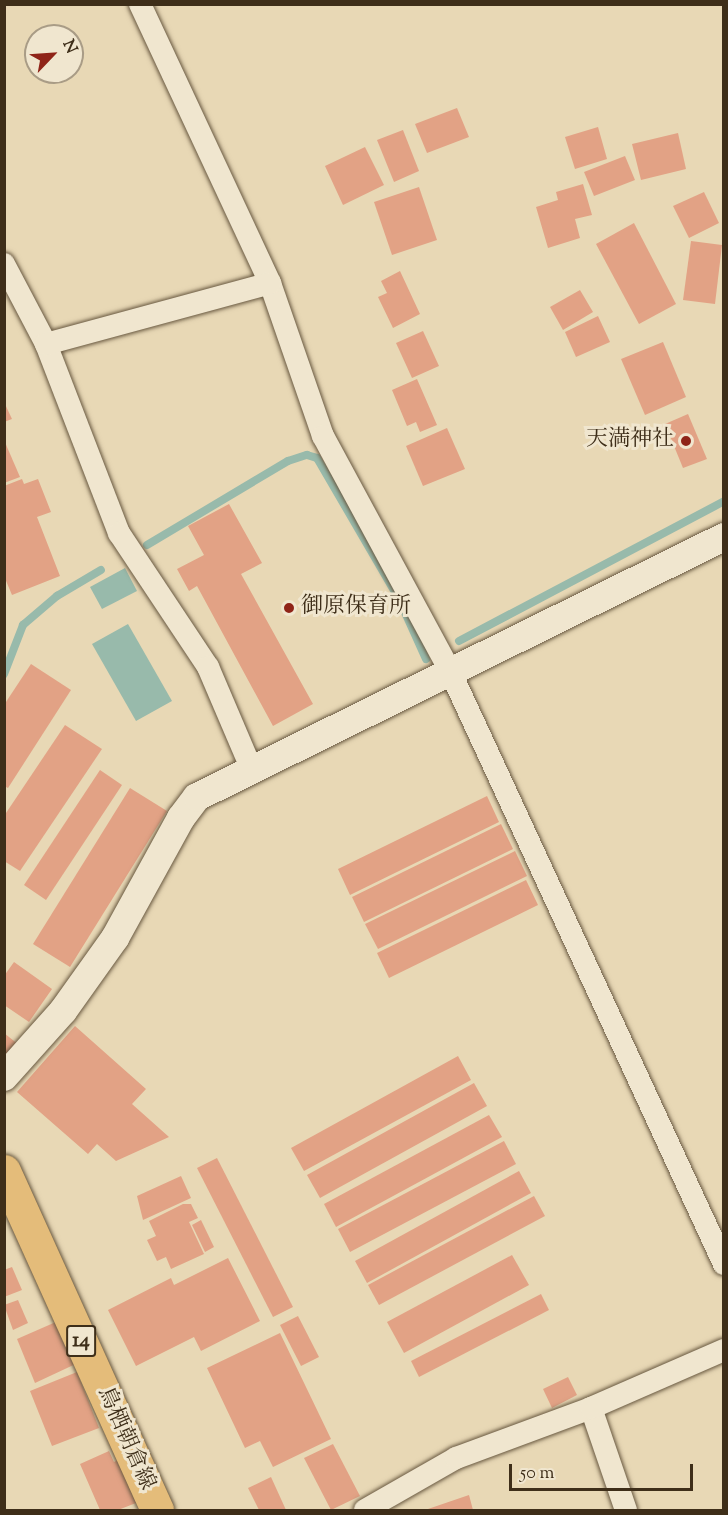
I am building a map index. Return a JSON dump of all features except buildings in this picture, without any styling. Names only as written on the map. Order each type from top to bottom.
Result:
[{"type":"main road","name":"鳥栖朝倉線","points":[[4,1171],[157,1510]]},
{"type":"street","points":[[141,4],[270,284],[323,436],[451,673],[723,1264]]},
{"type":"street","points":[[4,264],[46,344],[119,533],[208,667],[252,768]]},
{"type":"street","points":[[46,344],[270,284]]},
{"type":"street","points":[[4,1077],[63,1011],[115,938],[180,818],[197,797],[723,537]]},
{"type":"street","points":[[365,1510],[456,1458],[591,1408],[723,1350]]},
{"type":"street","points":[[591,1408],[626,1510]]},
{"type":"shaded area","points":[[125,568],[137,591],[102,609],[90,587]]},
{"type":"shaded area","points":[[128,624],[172,701],[136,721],[92,644]]},
{"type":"waterway","points":[[147,545],[288,461],[307,455],[317,458],[399,599],[426,659]]},
{"type":"waterway","points":[[459,641],[724,501]]},
{"type":"waterway","points":[[4,674],[23,625],[57,596],[101,570]]},
{"type":"place","name":"天満神社","points":[[686,441]]},
{"type":"place","name":"御原保育所","points":[[289,608]]}]
